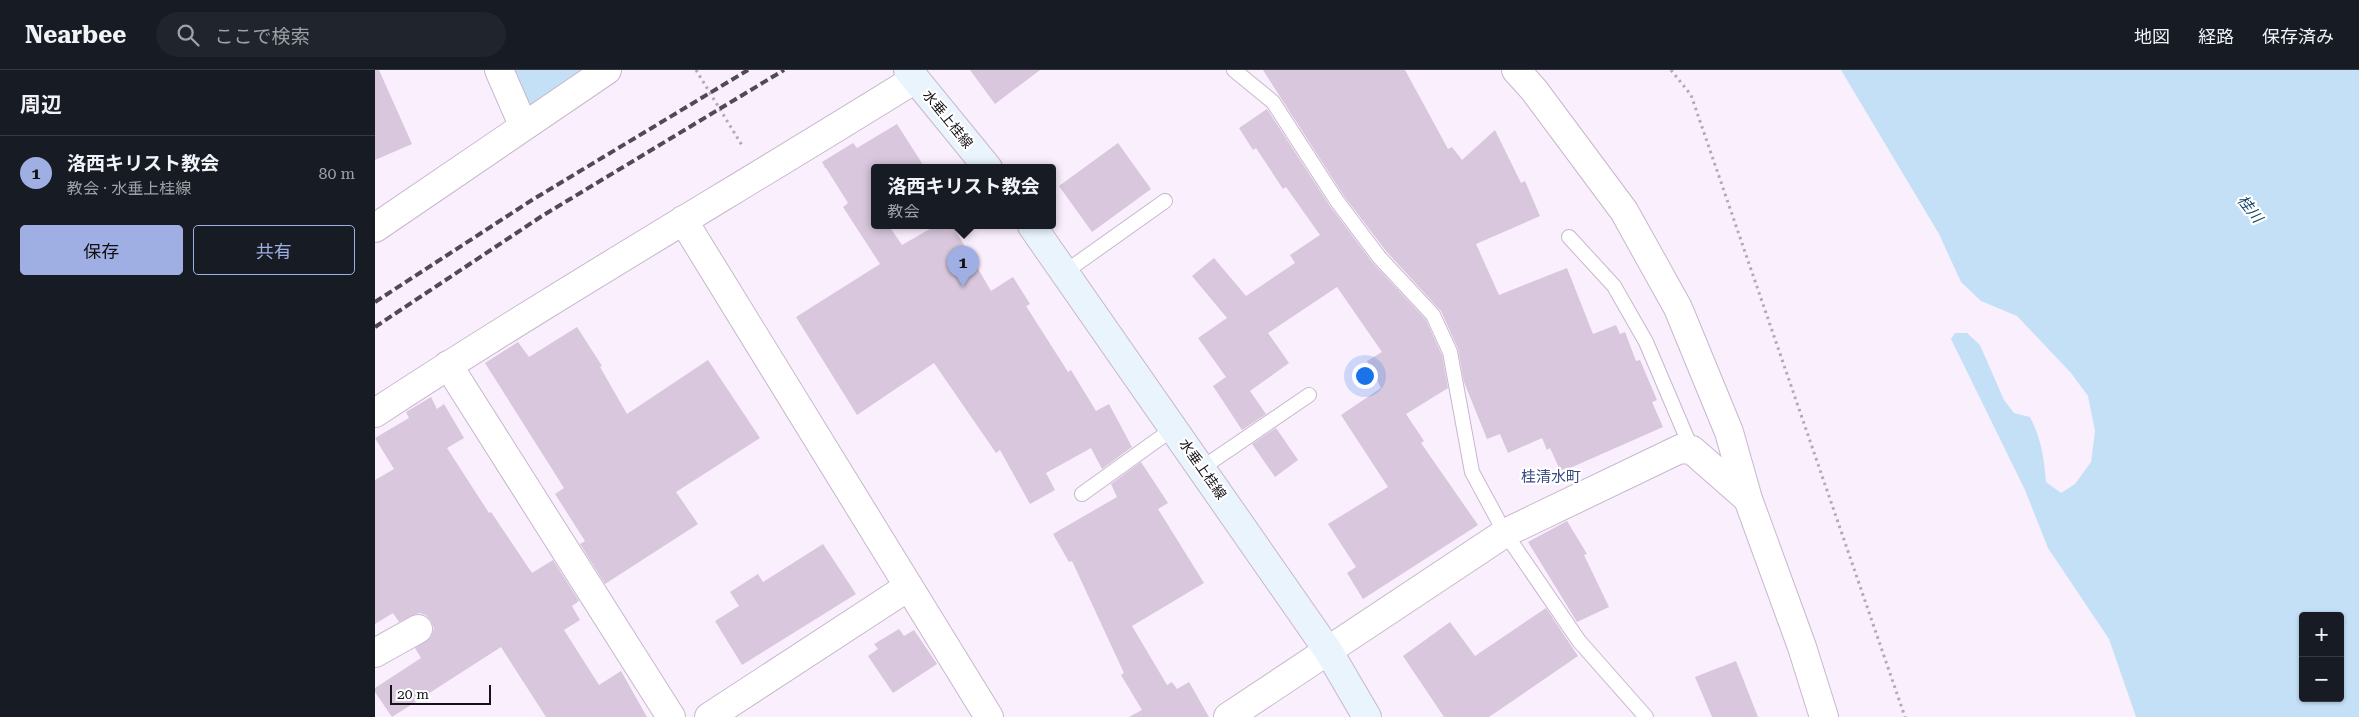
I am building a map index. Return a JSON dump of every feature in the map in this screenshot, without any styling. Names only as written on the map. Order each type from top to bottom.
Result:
[{"type":"main road","name":"水垂上桂線","points":[[911,75],[985,164]]},
{"type":"main road","name":"水垂上桂線","points":[[1034,229],[1329,652],[1367,717]]},
{"type":"street","points":[[499,70],[523,125]]},
{"type":"street","points":[[375,228],[523,125],[607,70]]},
{"type":"street","points":[[1516,70],[1534,90],[1624,211],[1678,308],[1729,432],[1748,499],[1802,646],[1825,717]]},
{"type":"street","points":[[375,413],[448,365],[683,220],[761,175],[911,75]]},
{"type":"street","points":[[683,220],[989,717]]},
{"type":"street","points":[[448,365],[671,717]]},
{"type":"street","points":[[1228,717],[1329,652],[1505,533],[1680,449],[1692,450],[1748,499]]},
{"type":"street","points":[[709,717],[908,588]]},
{"type":"street","points":[[375,653],[418,629]]},
{"type":"lane","points":[[1234,70],[1273,102],[1349,217],[1379,257],[1433,315],[1449,352],[1472,472],[1505,533],[1579,642],[1646,717]]},
{"type":"lane","points":[[1065,272],[1165,201]]},
{"type":"lane","points":[[1569,237],[1614,286],[1646,342],[1692,450]]},
{"type":"lane","points":[[1202,468],[1309,395]]},
{"type":"lane","points":[[1082,494],[1174,428]]},
{"type":"path","points":[[695,70],[761,175]]},
{"type":"path","points":[[1671,70],[1691,95],[1905,717]]},
{"type":"water","name":"桂川","points":[[1841,70],[2359,70],[2359,717],[2136,717],[2109,639],[2048,548],[2025,490],[1951,339],[1955,333],[1967,333],[1980,345],[2004,400],[2014,413],[2030,417],[2037,432],[2041,448],[2046,482],[2061,493],[2075,484],[2091,462],[2095,431],[2088,396],[2071,373],[2017,316],[1981,301],[1961,282],[1939,234]]},
{"type":"building","points":[[375,70],[379,70],[412,144],[375,160]]},
{"type":"building","points":[[970,70],[1040,70],[995,104]]},
{"type":"building","points":[[1263,70],[1405,70],[1448,149],[1452,147],[1462,160],[1495,130],[1521,183],[1525,181],[1540,216],[1476,244],[1499,295],[1567,268],[1593,334],[1616,325],[1620,334],[1625,332],[1636,361],[1640,360],[1657,400],[1652,402],[1663,427],[1561,472],[1550,448],[1547,450],[1542,438],[1508,453],[1500,434],[1487,439],[1464,382],[1458,349],[1441,311],[1386,251],[1344,196]]},
{"type":"building","points":[[1267,109],[1330,206],[1372,262],[1426,320],[1442,355],[1448,388],[1406,414],[1424,441],[1421,443],[1478,525],[1363,599],[1347,573],[1356,567],[1328,524],[1388,487],[1341,415],[1381,388],[1367,361],[1382,352],[1337,287],[1268,333],[1289,363],[1250,391],[1266,414],[1242,430],[1213,386],[1226,377],[1198,338],[1227,318],[1192,276],[1214,258],[1246,296],[1295,263],[1290,255],[1320,235],[1286,187],[1283,189],[1256,148],[1253,150],[1239,128]]},
{"type":"building","points":[[897,124],[922,164],[871,164],[871,229],[891,229],[902,245],[930,229],[955,229],[991,291],[1013,277],[1030,304],[1026,306],[1068,372],[1071,370],[1096,411],[1109,404],[1132,447],[1102,469],[1091,448],[1046,473],[1055,490],[1030,504],[1000,450],[996,453],[934,363],[857,415],[796,317],[880,264],[843,207],[848,203],[826,168],[824,168],[822,162],[853,143],[857,148]]},
{"type":"building","points":[[1118,143],[1151,189],[1092,232],[1059,186]]},
{"type":"building","points":[[577,327],[602,366],[600,367],[627,414],[708,360],[760,438],[676,492],[698,524],[605,584],[580,544],[585,541],[555,494],[564,488],[485,363],[518,342],[529,357]]},
{"type":"building","points":[[431,397],[437,409],[444,404],[464,438],[447,448],[489,513],[491,512],[532,573],[553,560],[579,601],[572,606],[580,620],[564,630],[599,685],[621,671],[647,717],[546,717],[501,647],[392,717],[375,692],[375,688],[421,658],[415,648],[431,637],[434,629],[426,615],[419,613],[399,622],[393,613],[375,624],[375,480],[394,469],[375,438],[409,418],[406,412]]},
{"type":"building","points":[[1276,428],[1298,460],[1275,477],[1252,444]]},
{"type":"building","points":[[1141,462],[1168,503],[1158,509],[1204,583],[1132,626],[1167,685],[1172,682],[1177,689],[1189,682],[1209,717],[1129,717],[1142,710],[1121,675],[1124,673],[1072,561],[1069,562],[1053,534],[1117,497],[1111,484]]},
{"type":"building","points":[[1567,521],[1587,554],[1584,555],[1609,607],[1577,622],[1528,542]]},
{"type":"building","points":[[823,544],[856,594],[742,665],[715,621],[739,606],[730,592],[758,574],[763,582]]},
{"type":"building","points":[[1546,608],[1578,656],[1489,717],[1444,717],[1403,656],[1450,622],[1475,656]]},
{"type":"building","points":[[899,629],[904,636],[914,630],[937,664],[893,693],[868,656],[878,649],[874,644]]},
{"type":"building","points":[[1736,661],[1758,717],[1712,717],[1695,677]]},
{"type":"waterway","points":[[531,70],[532,74],[546,77],[558,70]]},
{"type":"railway","points":[[375,302],[532,200],[748,70]]},
{"type":"railway","points":[[375,327],[542,216],[784,70]]},
{"type":"place","name":"洛西キリスト教会","points":[[963,287]]},
{"type":"district","name":"桂清水町","points":[[1551,477]]}]
